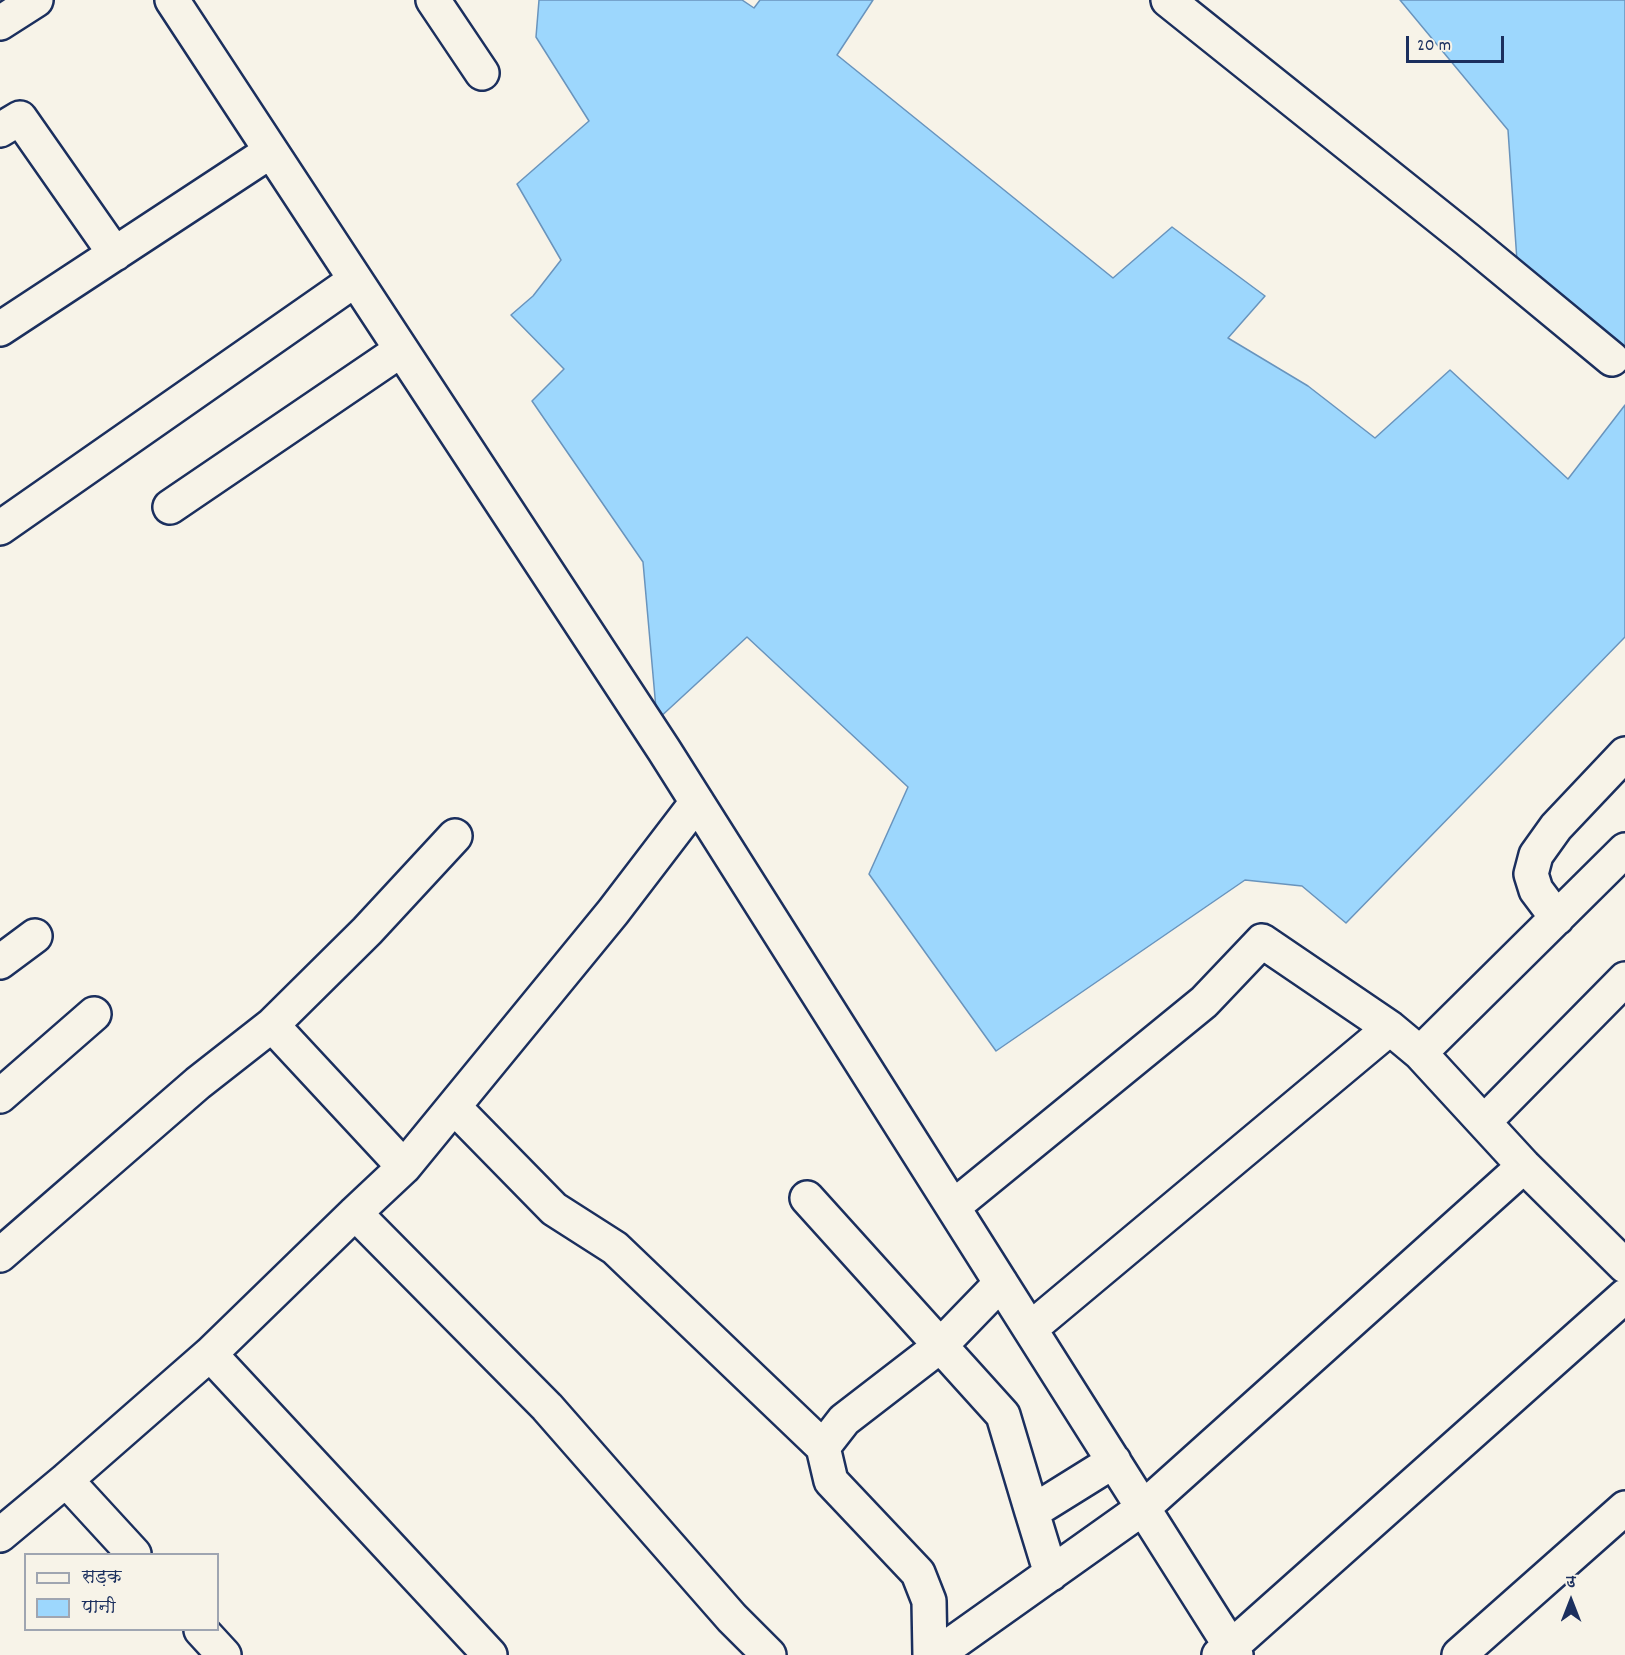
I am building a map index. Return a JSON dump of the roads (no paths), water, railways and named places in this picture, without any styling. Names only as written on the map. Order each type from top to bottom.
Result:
[{"type":"street","points":[[0,23],[36,0]]},
{"type":"street","points":[[172,0],[697,802],[1114,1461],[1229,1652],[1625,1296]]},
{"type":"street","points":[[1168,0],[1468,240],[1612,359]]},
{"type":"street","points":[[446,6],[482,73]]},
{"type":"street","points":[[0,130],[20,118],[115,254]]},
{"type":"street","points":[[0,329],[271,151]]},
{"type":"street","points":[[0,528],[355,280]]},
{"type":"street","points":[[170,507],[402,350]]},
{"type":"street","points":[[1557,918],[1536,890],[1531,874],[1536,855],[1556,827],[1625,754]]},
{"type":"street","points":[[0,1535],[210,1354],[404,1167],[613,912],[697,802]]},
{"type":"street","points":[[0,1256],[198,1083],[272,1025],[367,931],[455,836]]},
{"type":"street","points":[[1420,1053],[1625,850]]},
{"type":"street","points":[[0,962],[35,936]]},
{"type":"street","points":[[953,1208],[1204,1002],[1262,941],[1390,1028],[1420,1053],[1524,1166],[1625,1266]]},
{"type":"street","points":[[1484,1122],[1625,979]]},
{"type":"street","points":[[0,1096],[94,1014]]},
{"type":"street","points":[[272,1025],[404,1167]]},
{"type":"street","points":[[1030,1329],[1390,1028]]},
{"type":"street","points":[[454,1107],[554,1209],[615,1248],[824,1447],[831,1481],[918,1573],[929,1601],[931,1655],[953,1643],[1143,1508],[1524,1166]]},
{"type":"street","points":[[807,1198],[1004,1415],[1051,1574]]},
{"type":"street","points":[[355,1213],[547,1407],[732,1618],[769,1655]]},
{"type":"street","points":[[824,1447],[844,1420],[940,1346],[1001,1283]]},
{"type":"street","points":[[210,1354],[483,1653]]},
{"type":"street","points":[[1032,1512],[1114,1461]]},
{"type":"street","points":[[66,1480],[133,1553]]},
{"type":"street","points":[[1459,1655],[1625,1508]]},
{"type":"street","points":[[203,1631],[224,1655]]},
{"type":"water","points":[[539,0],[742,0],[754,8],[760,0],[873,0],[837,55],[1113,278],[1172,227],[1265,296],[1228,338],[1308,386],[1375,438],[1450,370],[1568,479],[1625,405],[1625,637],[1346,923],[1302,886],[1245,880],[996,1051],[869,874],[908,787],[747,637],[657,720],[643,562],[532,401],[564,369],[511,315],[533,296],[561,260],[517,184],[589,121],[536,37]]},
{"type":"water","points":[[1400,0],[1625,0],[1625,351],[1517,261],[1508,130]]}]
